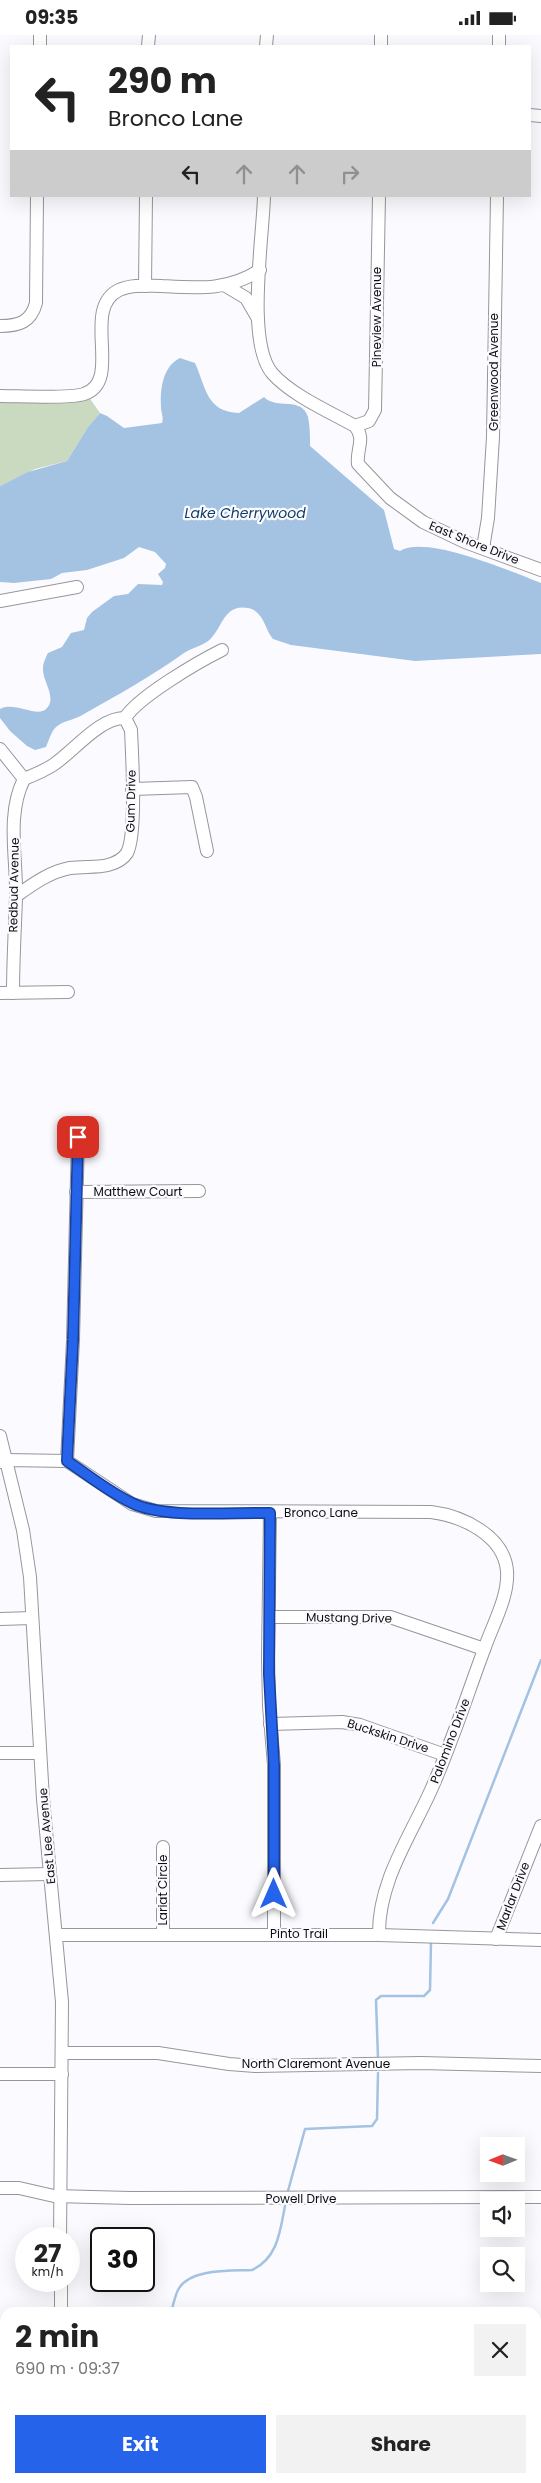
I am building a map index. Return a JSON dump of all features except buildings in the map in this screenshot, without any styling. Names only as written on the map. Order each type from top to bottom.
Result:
[{"type":"street","points":[[0,326],[14,326],[27,321],[34,310],[36,296],[38,197]]},
{"type":"street","points":[[144,286],[146,197]]},
{"type":"street","points":[[264,197],[257,318],[264,361],[282,383],[356,426]]},
{"type":"street","name":"Pineview Avenue","points":[[356,426],[370,421],[376,410],[379,197]]},
{"type":"street","name":"Greenwood Avenue","points":[[483,548],[488,518],[493,437],[497,197]]},
{"type":"street","points":[[0,396],[80,395],[93,390],[102,373],[101,321],[112,295],[125,288],[144,286],[226,286],[248,278],[260,270]]},
{"type":"street","points":[[226,286],[246,298],[257,318]]},
{"type":"street","name":"East Shore Drive","points":[[356,426],[361,433],[362,439],[358,464],[390,499],[422,522],[450,536],[541,570]]},
{"type":"street","points":[[0,601],[77,587]]},
{"type":"street","points":[[0,749],[24,779],[53,766],[96,730],[115,719],[125,718],[130,709],[148,695],[222,650]]},
{"type":"street","name":"Gum Drive","points":[[16,896],[48,875],[72,868],[107,865],[119,861],[126,855],[131,841],[132,789],[131,730],[125,718]]},
{"type":"street","name":"Redbud Avenue","points":[[6,993],[16,896],[15,801],[24,779]]},
{"type":"street","points":[[132,789],[192,787],[196,797],[207,851]]},
{"type":"street","points":[[6,993],[68,992]]},
{"type":"street","points":[[4,1461],[67,1461],[78,1137]]},
{"type":"street","name":"Matthew Court","points":[[76,1192],[199,1191]]},
{"type":"street","name":"East Lee Avenue","points":[[0,1436],[4,1461],[27,1552],[40,1753],[57,1935],[62,2001],[60,2227]]},
{"type":"street","name":"Bronco Lane","points":[[67,1461],[122,1498],[142,1507],[165,1512],[440,1513],[468,1523],[496,1544]]},
{"type":"street","points":[[270,1513],[270,1724],[274,1765],[274,1934]]},
{"type":"street","name":"Palomino Drive","points":[[379,1935],[379,1917],[388,1881],[445,1755],[500,1606],[507,1576],[503,1557],[496,1544]]},
{"type":"street","name":"Mustang Drive","points":[[269,1617],[390,1617],[484,1649]]},
{"type":"street","points":[[0,1619],[32,1618]]},
{"type":"street","name":"Buckskin Drive","points":[[270,1724],[342,1722],[360,1725],[445,1755]]},
{"type":"street","points":[[0,1753],[40,1753]]},
{"type":"street","name":"Marlar Drive","points":[[496,1939],[541,1825]]},
{"type":"street","name":"Lariat Circle","points":[[163,1847],[163,1933]]},
{"type":"street","points":[[0,1875],[50,1874]]},
{"type":"street","name":"Pinto Trail","points":[[57,1935],[163,1933],[379,1935],[541,1940]]},
{"type":"street","name":"North Claremont Avenue","points":[[62,2053],[158,2053],[230,2065],[255,2066],[421,2063],[541,2066]]},
{"type":"street","points":[[0,2074],[62,2074]]},
{"type":"street","name":"Powell Drive","points":[[0,2188],[20,2188],[60,2196],[346,2199],[541,2197]]},
{"type":"street","points":[[61,2292],[61,2307]]},
{"type":"green space","points":[[86,393],[100,413],[88,427],[67,461],[35,469],[0,486],[0,396]]},
{"type":"water","name":"Lake Cherrywood","points":[[180,358],[195,363],[205,389],[213,403],[228,412],[239,413],[264,397],[275,403],[295,405],[305,411],[309,420],[310,446],[384,510],[394,549],[400,551],[412,547],[429,547],[448,551],[541,583],[541,654],[415,661],[291,645],[273,639],[258,613],[248,608],[239,608],[227,614],[216,633],[205,643],[186,652],[135,685],[81,716],[56,727],[46,747],[35,750],[27,746],[10,731],[0,718],[0,709],[12,707],[37,712],[46,709],[49,705],[50,695],[43,668],[48,653],[62,647],[71,633],[84,630],[87,618],[92,612],[114,596],[128,594],[138,584],[162,585],[163,582],[158,574],[165,568],[166,564],[155,552],[139,547],[124,558],[87,570],[62,573],[51,579],[14,583],[0,582],[0,486],[28,472],[67,461],[88,427],[100,413],[124,428],[162,423],[162,386],[166,372]]},
{"type":"waterway","points":[[433,1923],[448,1899],[541,1660]]},
{"type":"waterway","points":[[378,2058],[376,2000],[381,1996],[424,1996],[430,1990],[431,1941]]},
{"type":"waterway","points":[[288,2191],[305,2129],[372,2126],[377,2119],[378,2073]]},
{"type":"waterway","points":[[173,2307],[178,2290],[191,2278],[212,2272],[252,2270],[261,2265],[273,2251],[285,2206]]},
{"type":"route","points":[[78,1137],[73,1340],[67,1461],[132,1504],[156,1511],[270,1513],[269,1706],[274,1765],[274,1894]]}]
